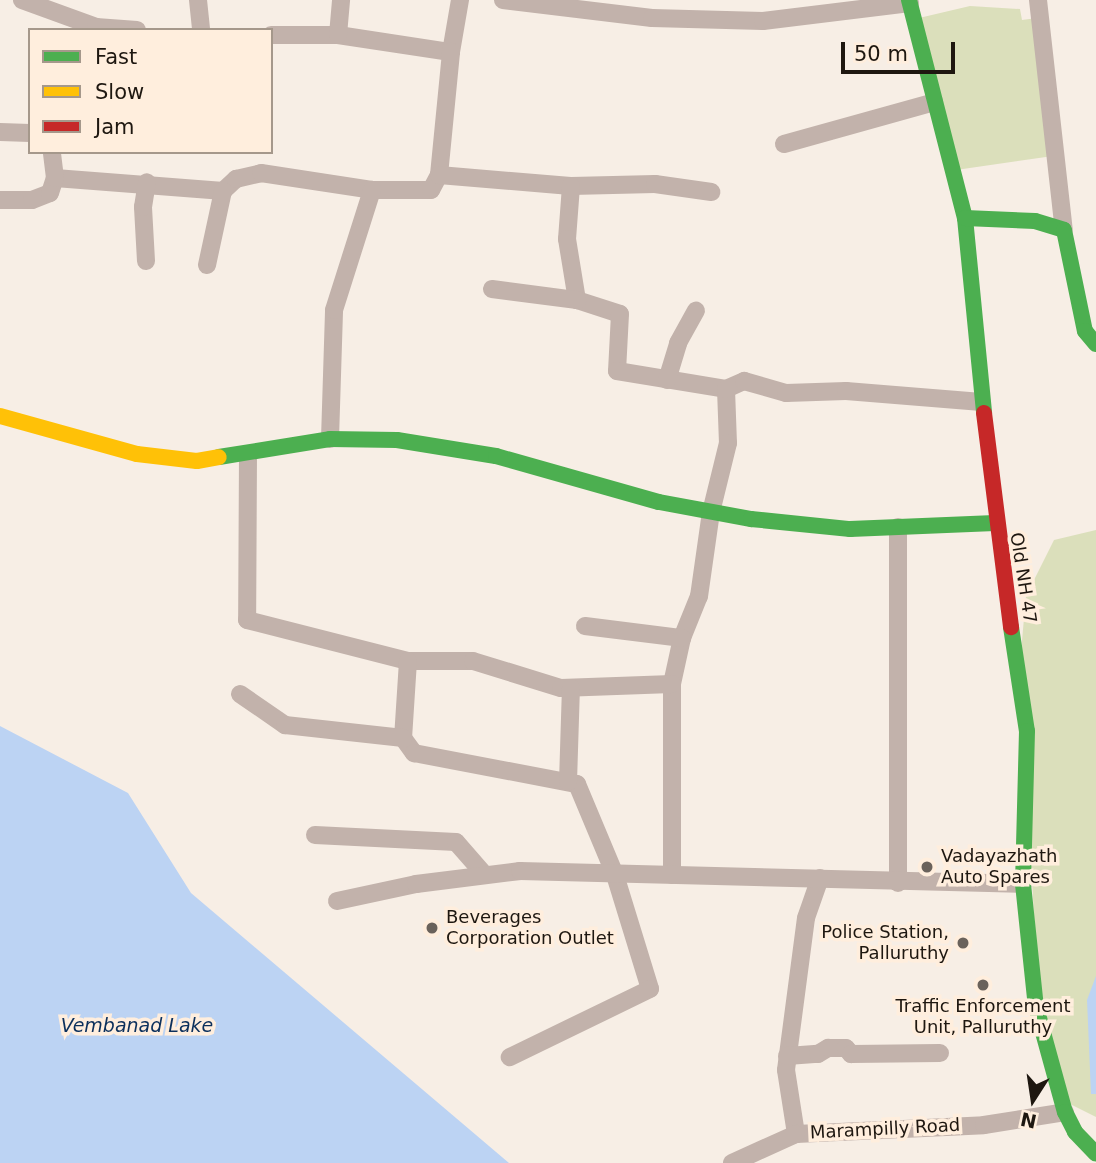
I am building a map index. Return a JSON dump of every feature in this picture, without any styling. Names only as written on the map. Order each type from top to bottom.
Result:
[{"type":"main road","name":"Old NH 47","points":[[909,1],[965,218],[995,523],[1027,731],[1023,884],[1036,1007],[1065,1112],[1075,1132],[1096,1154]]},
{"type":"main road","points":[[965,218],[1035,221],[1064,230],[1084,331],[1096,344]]},
{"type":"main road","points":[[0,416],[137,454],[197,461],[330,439],[397,440],[496,457],[659,502],[711,512],[850,529],[995,523]]},
{"type":"street","points":[[22,0],[63,7],[96,27],[110,28]]},
{"type":"street","points":[[198,0],[201,28]]},
{"type":"street","points":[[338,35],[341,0]]},
{"type":"street","points":[[207,265],[223,191],[236,179],[261,173],[372,190],[431,190],[439,175],[451,52],[460,0]]},
{"type":"street","points":[[503,0],[585,5],[652,18],[763,21],[909,1]]},
{"type":"street","points":[[1038,0],[1064,230]]},
{"type":"street","points":[[273,35],[338,35],[451,52]]},
{"type":"street","points":[[785,144],[934,102]]},
{"type":"street","points":[[0,132],[28,133]]},
{"type":"street","points":[[0,200],[32,200],[50,193],[55,178],[52,154]]},
{"type":"street","points":[[439,175],[571,186],[656,184],[711,192]]},
{"type":"street","points":[[55,178],[147,183],[223,191]]},
{"type":"street","points":[[146,261],[143,207],[147,183]]},
{"type":"street","points":[[571,186],[567,239],[577,300]]},
{"type":"street","points":[[330,439],[334,310],[372,190]]},
{"type":"street","points":[[492,289],[577,300],[620,314],[617,371],[726,389],[744,382],[786,393],[846,391],[982,402]]},
{"type":"street","points":[[667,380],[678,343],[696,311]]},
{"type":"street","points":[[672,875],[672,684],[682,638],[699,596],[711,512],[728,443],[726,389]]},
{"type":"street","points":[[248,454],[247,620],[408,661],[473,661],[571,688],[672,684]]},
{"type":"street","points":[[898,527],[898,883]]},
{"type":"street","points":[[585,626],[682,638]]},
{"type":"street","points":[[408,661],[403,738],[414,753],[577,784],[615,875],[650,989],[510,1057]]},
{"type":"street","points":[[568,782],[571,688]]},
{"type":"street","points":[[240,694],[285,725],[403,738]]},
{"type":"street","points":[[315,835],[456,842],[484,874]]},
{"type":"street","points":[[337,901],[484,874],[672,875],[820,878],[898,883],[1023,884]]},
{"type":"street","name":"Marampilly Road","points":[[820,878],[806,918],[788,1056],[796,1134],[984,1125],[1065,1112]]},
{"type":"street","points":[[788,1056],[846,1048],[851,1054],[940,1053]]},
{"type":"street","points":[[732,1163],[796,1134]]},
{"type":"green space","points":[[970,6],[1020,9],[1022,20],[1037,18],[1060,155],[956,170],[919,18]]},
{"type":"green space","points":[[1096,530],[1096,1117],[1068,1103],[1038,988],[1020,663],[1026,596],[1054,540]]},
{"type":"water","name":"Vembanad Lake","points":[[0,726],[128,793],[191,893],[509,1163],[0,1163]]},
{"type":"water","points":[[1096,976],[1096,1094],[1091,1094],[1087,1000]]},
{"type":"traffic: fast","points":[[909,0],[965,218],[984,413]]},
{"type":"traffic: fast","points":[[965,218],[1035,221],[1064,230],[1085,331],[1096,344]]},
{"type":"traffic: fast","points":[[219,457],[330,439],[397,440],[496,456],[659,502],[751,519],[850,529],[995,523]]},
{"type":"traffic: fast","points":[[1011,627],[1027,731],[1023,884],[1036,1007],[1065,1112],[1075,1132],[1096,1154]]},
{"type":"traffic: slow","points":[[0,416],[137,454],[197,461],[219,457]]},
{"type":"traffic: jam","points":[[984,413],[1011,627]]},
{"type":"place","name":"Vadayazhath Auto Spares","points":[[927,867]]},
{"type":"place","name":"Beverages Corporation Outlet","points":[[432,928]]},
{"type":"place","name":"Police Station, Palluruthy","points":[[963,943]]},
{"type":"place","name":"Traffic Enforcement Unit, Palluruthy","points":[[983,985]]}]
